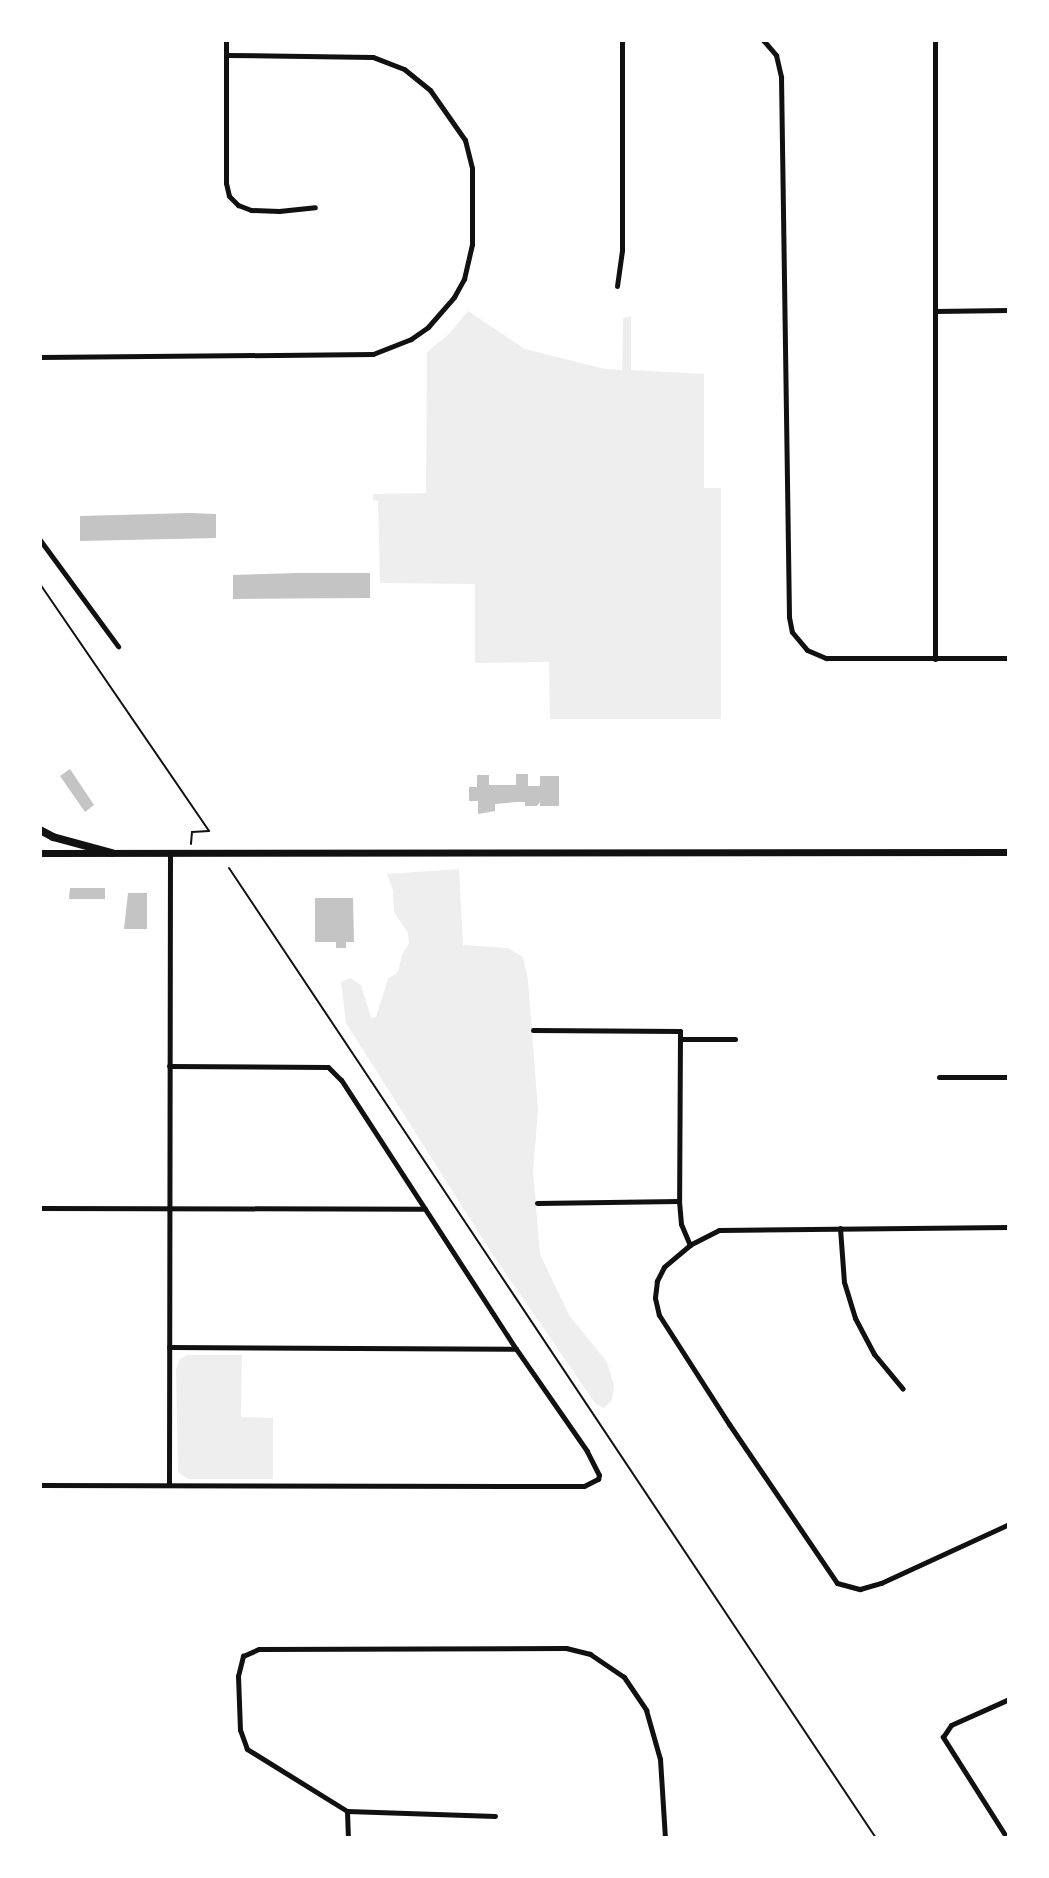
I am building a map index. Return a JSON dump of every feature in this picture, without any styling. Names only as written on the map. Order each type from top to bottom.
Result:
[{"type":"main road","points":[[40,830],[53,837],[112,853]]},
{"type":"street","points":[[226,40],[226,183],[229,196],[238,205],[251,209],[279,211],[315,207]]},
{"type":"street","points":[[617,286],[622,250],[622,40]]},
{"type":"street","points":[[763,40],[776,55],[781,77],[789,617],[792,632],[801,645],[813,655],[827,658],[1009,659]]},
{"type":"street","points":[[935,40],[935,659]]},
{"type":"street","points":[[40,358],[373,354],[411,339],[442,313],[454,297],[464,279],[472,244],[472,168],[461,134],[430,90],[404,69],[373,57],[226,55]]},
{"type":"street","points":[[935,311],[1009,310]]},
{"type":"street","points":[[40,540],[118,646]]},
{"type":"street","points":[[169,1484],[172,1206],[169,1066],[170,852]]},
{"type":"street","points":[[40,853],[1009,852]]},
{"type":"street","points":[[533,1030],[680,1031],[678,1201],[681,1224],[690,1245]]},
{"type":"street","points":[[680,1039],[735,1039]]},
{"type":"street","points":[[40,1485],[584,1486],[597,1479],[599,1470],[516,1349],[341,1080],[328,1067],[169,1066]]},
{"type":"street","points":[[939,1077],[1009,1077]]},
{"type":"street","points":[[537,1203],[678,1201]]},
{"type":"street","points":[[40,1208],[172,1206],[425,1209]]},
{"type":"street","points":[[1009,1227],[719,1230],[690,1245],[664,1267],[656,1281],[654,1298],[659,1315],[837,1583],[860,1589],[881,1583],[1009,1524]]},
{"type":"street","points":[[840,1228],[844,1282],[855,1318],[874,1354],[903,1389]]},
{"type":"street","points":[[169,1347],[516,1349]]},
{"type":"street","points":[[495,1816],[347,1811],[247,1749],[240,1730],[238,1676],[243,1656],[259,1649],[566,1648],[590,1654],[624,1677],[646,1710],[660,1759],[665,1838]]},
{"type":"street","points":[[1007,1838],[943,1737],[951,1725],[1009,1699]]},
{"type":"street","points":[[347,1811],[348,1838]]},
{"type":"path","points":[[40,584],[209,831],[192,832],[191,852]]},
{"type":"path","points":[[229,868],[876,1838]]},
{"type":"shaded area","points":[[468,311],[525,349],[605,369],[622,370],[623,318],[631,316],[631,370],[704,374],[704,488],[721,488],[721,719],[550,719],[549,662],[475,663],[475,584],[380,583],[378,501],[373,500],[373,494],[426,493],[427,352],[449,334]]},
{"type":"shaded area","points":[[459,869],[463,945],[508,948],[523,957],[528,980],[538,1111],[533,1171],[540,1254],[569,1315],[607,1362],[614,1385],[612,1400],[604,1408],[595,1403],[491,1252],[346,1023],[341,982],[350,978],[361,985],[371,1018],[376,1017],[388,979],[398,972],[402,955],[409,943],[408,933],[394,912],[393,890],[387,874]]},
{"type":"shaded area","points":[[187,1355],[242,1355],[241,1417],[273,1418],[273,1479],[188,1479],[178,1472],[176,1369],[180,1359]]},
{"type":"building","points":[[216,514],[216,538],[80,541],[80,516]]},
{"type":"building","points":[[370,573],[370,598],[233,599],[233,575]]},
{"type":"building","points":[[70,769],[94,805],[85,812],[60,776]]},
{"type":"building","points":[[516,774],[528,774],[528,786],[540,786],[540,776],[559,776],[559,806],[540,806],[540,802],[537,806],[525,806],[525,802],[495,804],[495,811],[478,814],[478,801],[469,801],[469,787],[477,787],[477,775],[489,775],[489,785],[516,785]]},
{"type":"building","points":[[70,888],[105,888],[105,899],[69,899]]},
{"type":"building","points":[[128,893],[147,893],[147,929],[124,929]]},
{"type":"building","points":[[315,898],[353,898],[354,942],[346,942],[346,948],[336,948],[336,942],[315,942]]}]
